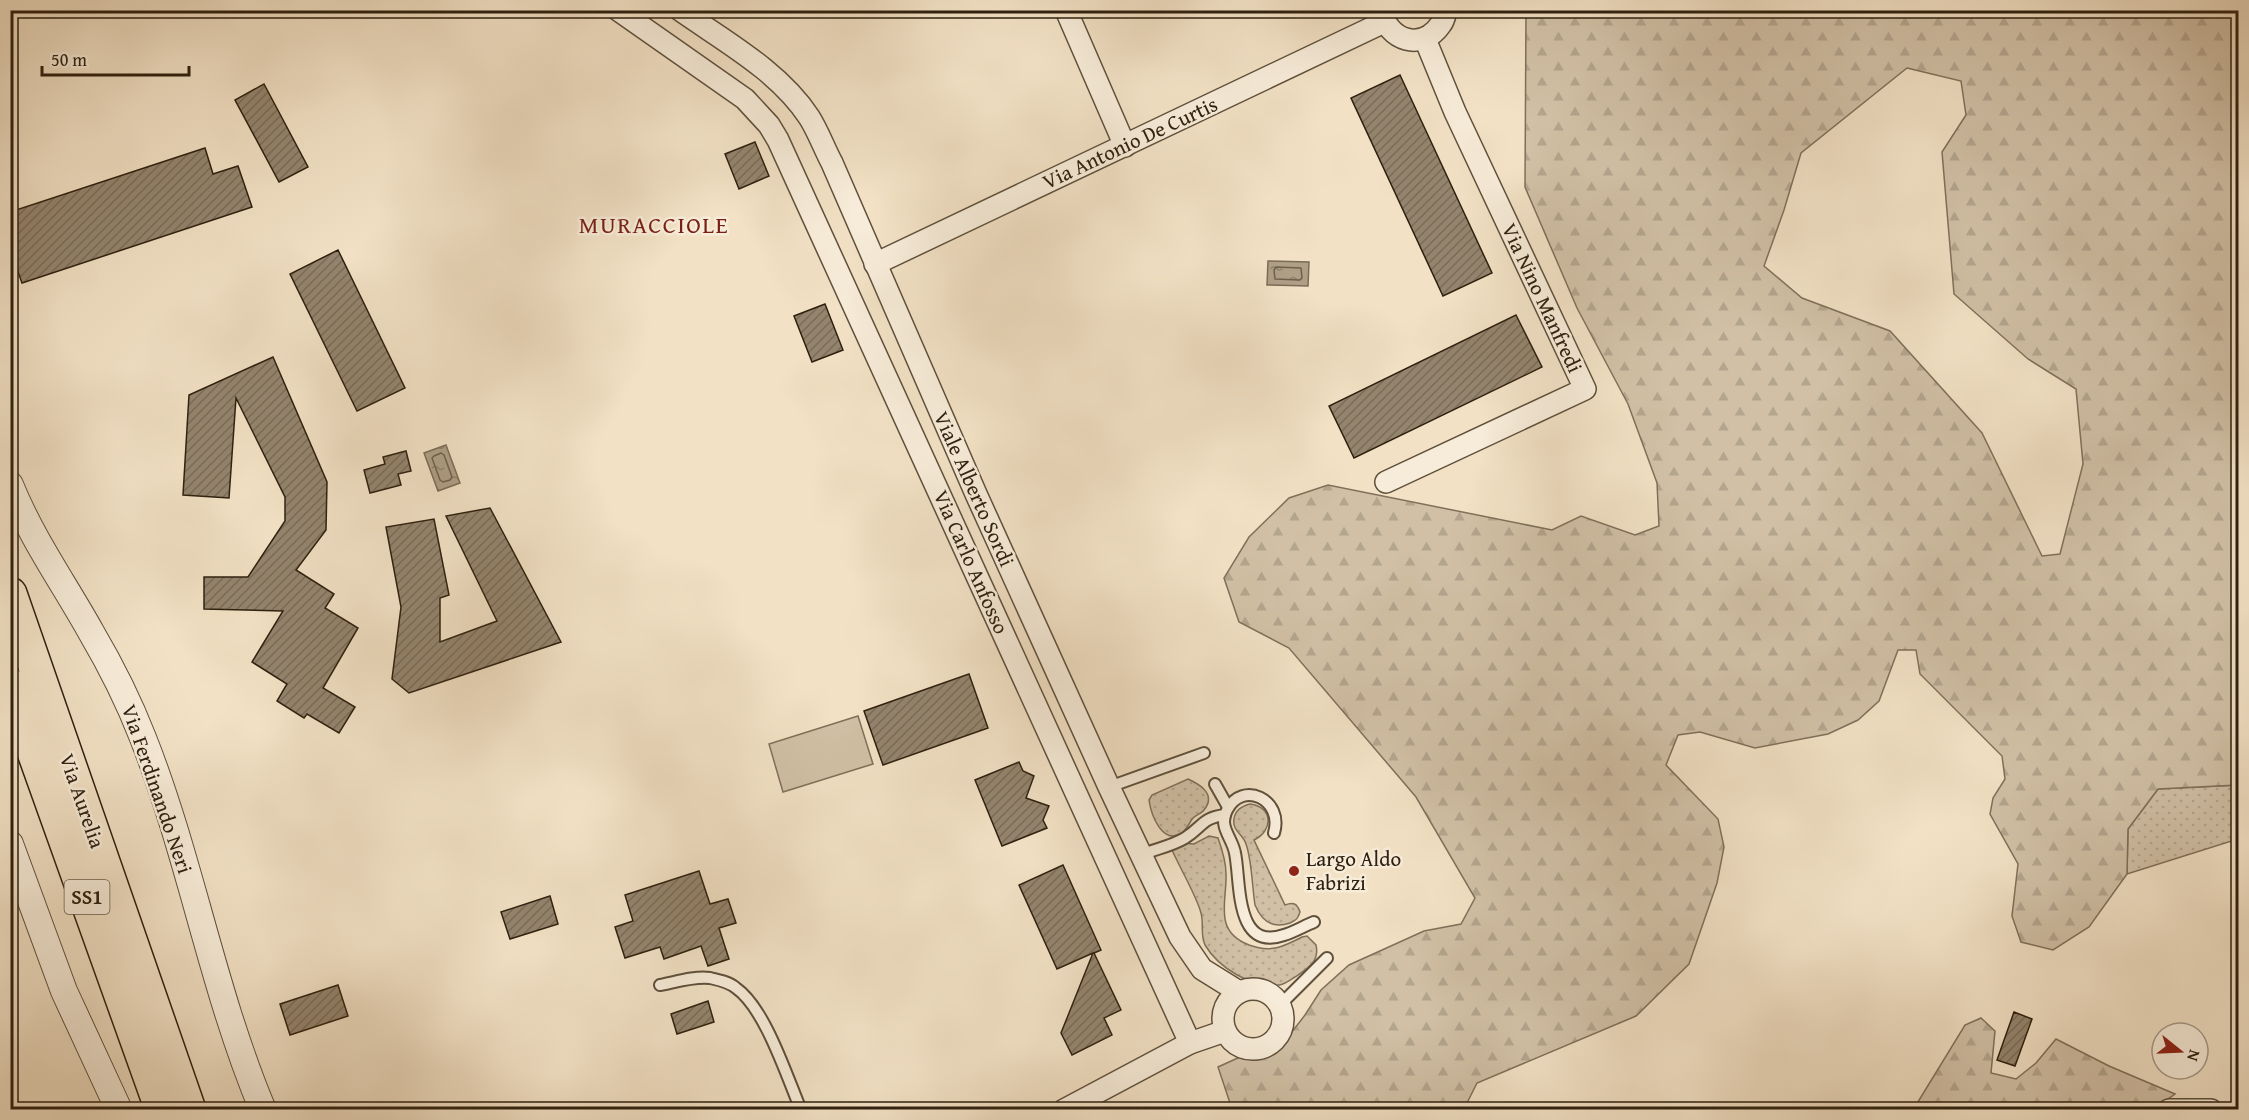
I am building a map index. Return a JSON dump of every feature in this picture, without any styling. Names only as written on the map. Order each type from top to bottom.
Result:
[{"type":"highway","name":"Via Aurelia","points":[[10,594],[189,1110]]},
{"type":"highway","name":"Via Aurelia","points":[[10,685],[162,1110]]},
{"type":"highway","points":[[156,1013],[204,1110]]},
{"type":"street","name":"Via Carlo Anfosso","points":[[618,10],[745,99],[769,125],[778,140],[1190,1043]]},
{"type":"street","name":"Viale Alberto Sordi","points":[[680,10],[765,70],[795,99],[809,118],[876,264],[976,494],[1180,937],[1202,969],[1239,992]]},
{"type":"street","points":[[1066,10],[1125,146]]},
{"type":"street","points":[[1382,16],[1392,34],[1407,40],[1425,39],[1441,24],[1446,10]]},
{"type":"street","name":"Via Antonio De Curtis","points":[[876,264],[1125,146],[1382,16]]},
{"type":"street","name":"Via Nino Manfredi","points":[[1386,482],[1585,389],[1455,112],[1425,39]]},
{"type":"street","name":"Via Ferdinando Neri","points":[[10,485],[32,535],[91,632],[133,713],[144,740],[167,806],[229,1019],[263,1110]]},
{"type":"street","points":[[947,508],[976,494]]},
{"type":"street","points":[[10,844],[64,991],[119,1110]]},
{"type":"street","points":[[1260,989],[1273,996],[1280,1005],[1283,1022],[1280,1032],[1269,1044],[1256,1049],[1245,1048],[1236,1044],[1225,1031],[1224,1010],[1230,999],[1239,992],[1260,989]]},
{"type":"street","points":[[1064,1110],[1190,1043],[1225,1031]]},
{"type":"street","points":[[2169,1110],[2211,1110]]},
{"type":"lane","points":[[1109,787],[1204,753]]},
{"type":"lane","points":[[1215,784],[1226,811],[1226,832],[1235,851],[1242,913],[1246,924],[1263,936],[1274,938],[1314,922]]},
{"type":"lane","points":[[1141,855],[1183,839],[1203,821],[1226,811],[1242,796],[1259,797],[1273,808],[1276,816],[1274,833]]},
{"type":"lane","points":[[1280,1005],[1327,958]]},
{"type":"lane","points":[[660,985],[694,978],[708,978],[735,987],[744,995],[764,1023],[801,1110]]},
{"type":"green space","points":[[1526,11],[2238,11],[2238,785],[2158,789],[2128,829],[2127,874],[2089,927],[2053,950],[2021,942],[2012,916],[2018,864],[1990,814],[1993,798],[2005,779],[2002,756],[1920,674],[1916,650],[1898,650],[1879,701],[1858,720],[1828,734],[1755,748],[1700,732],[1678,735],[1666,765],[1718,819],[1724,847],[1717,883],[1689,964],[1636,1016],[1477,1083],[1464,1109],[1232,1109],[1218,1067],[1240,1057],[1278,1050],[1321,990],[1349,965],[1424,931],[1461,924],[1475,898],[1416,797],[1289,648],[1239,622],[1224,578],[1249,537],[1289,498],[1328,485],[1552,530],[1581,516],[1635,535],[1659,526],[1657,483],[1628,404],[1577,308],[1525,187]],"holes":[[[1907,68],[1961,81],[1966,115],[1942,152],[1954,294],[2028,359],[2076,389],[2083,464],[2060,554],[2042,556],[1982,433],[1890,331],[1802,298],[1764,266],[1801,153]]]},
{"type":"green space","points":[[858,716],[873,764],[783,792],[769,744]]},
{"type":"green space","points":[[1188,779],[1205,790],[1209,799],[1203,811],[1193,818],[1182,833],[1175,836],[1169,835],[1163,832],[1155,820],[1149,800],[1152,795]]},
{"type":"green space","points":[[2238,785],[2238,839],[2127,874],[2128,829],[2158,789]]},
{"type":"green space","name":"Largo Aldo Fabrizi","points":[[1250,804],[1263,810],[1268,820],[1265,831],[1254,840],[1285,905],[1294,904],[1300,912],[1297,919],[1284,925],[1269,923],[1261,916],[1255,905],[1248,851],[1234,823],[1237,811]]},
{"type":"green space","name":"Largo Aldo Fabrizi","points":[[1209,836],[1218,838],[1225,860],[1224,915],[1230,932],[1249,945],[1264,949],[1283,946],[1307,936],[1316,945],[1316,956],[1312,964],[1285,983],[1269,985],[1247,980],[1218,961],[1205,945],[1199,906],[1172,850],[1182,843],[1194,844]]},
{"type":"green space","points":[[1981,1018],[1995,1031],[1991,1073],[2016,1079],[2036,1063],[2056,1039],[2109,1066],[2175,1094],[2164,1102],[2121,1109],[1913,1110],[1965,1025]]},
{"type":"water","points":[[1268,261],[1309,262],[1308,286],[1267,285]]},
{"type":"water","points":[[446,445],[460,483],[438,491],[424,453]]},
{"type":"building","points":[[1400,75],[1492,273],[1443,296],[1351,98]]},
{"type":"building","points":[[264,84],[308,167],[279,182],[235,100]]},
{"type":"building","points":[[755,142],[769,176],[739,189],[725,154]]},
{"type":"building","points":[[205,148],[213,174],[238,166],[252,207],[22,283],[10,249],[10,212]]},
{"type":"building","points":[[338,250],[405,388],[357,411],[290,274]]},
{"type":"building","points":[[825,304],[843,350],[812,362],[794,316]]},
{"type":"building","points":[[1516,315],[1542,367],[1354,458],[1329,406]]},
{"type":"building","points":[[273,357],[327,482],[326,530],[296,570],[334,594],[325,608],[358,628],[323,688],[355,707],[339,733],[307,714],[304,718],[277,701],[287,684],[252,662],[283,611],[204,609],[204,577],[248,577],[285,521],[285,497],[236,398],[229,498],[183,495],[189,395]]},
{"type":"building","points":[[406,451],[411,471],[398,474],[401,485],[370,493],[364,470],[385,464],[383,457]]},
{"type":"building","points":[[490,508],[561,642],[409,693],[392,679],[401,607],[386,527],[434,519],[449,595],[440,598],[440,642],[497,621],[446,516]]},
{"type":"building","points":[[969,674],[988,728],[883,765],[864,711]]},
{"type":"building","points":[[1019,762],[1023,771],[1034,776],[1026,798],[1049,806],[1043,820],[1047,828],[1002,846],[975,780]]},
{"type":"building","points":[[1063,865],[1101,950],[1094,953],[1121,1010],[1104,1018],[1112,1035],[1072,1055],[1061,1033],[1093,953],[1057,969],[1019,885]]},
{"type":"building","points":[[699,871],[710,904],[728,899],[736,923],[719,928],[729,959],[708,966],[701,946],[664,959],[660,947],[625,958],[615,927],[633,921],[625,895]]},
{"type":"building","points":[[550,896],[558,924],[510,939],[501,912]]},
{"type":"building","points":[[338,985],[348,1016],[290,1035],[280,1004]]},
{"type":"building","points":[[708,1001],[714,1022],[677,1034],[671,1014]]},
{"type":"building","points":[[2014,1012],[2032,1019],[2015,1066],[1997,1060]]},
{"type":"place","name":"Largo Aldo Fabrizi","points":[[1294,871]]},
{"type":"district","name":"MURACCIOLE","points":[[654,225]]}]
